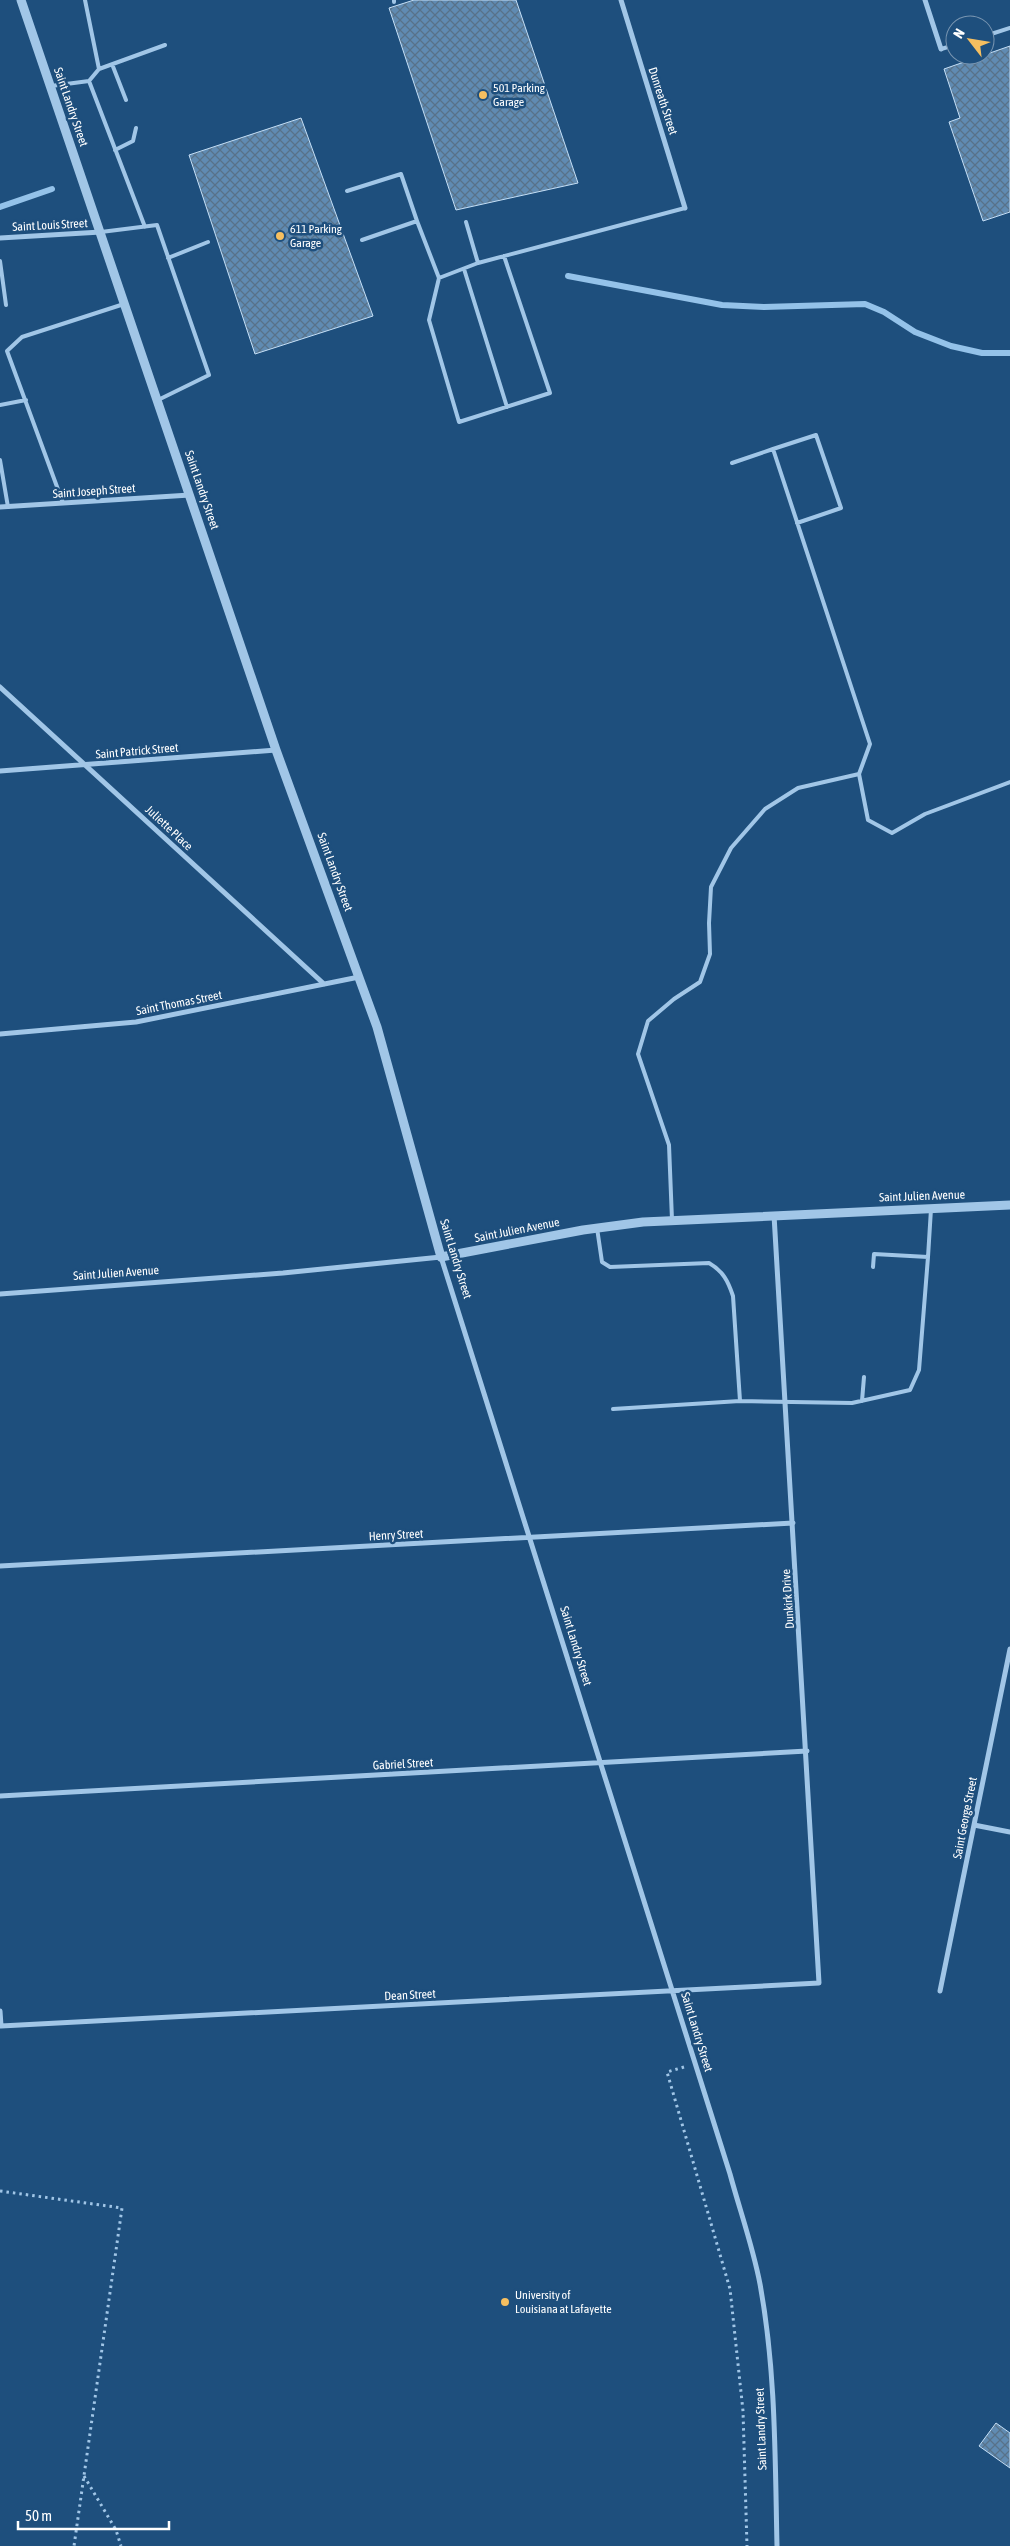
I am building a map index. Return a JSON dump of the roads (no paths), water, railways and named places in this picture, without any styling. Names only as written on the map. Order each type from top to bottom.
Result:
[{"type":"street","name":"Saint Landry Street","points":[[21,0],[126,304],[276,750],[360,976],[397,1092],[441,1257],[730,2174],[760,2283],[769,2346],[774,2410],[777,2546]]},
{"type":"street","name":"Dunreath Street","points":[[621,0],[685,208]]},
{"type":"street","points":[[925,0],[942,50]]},
{"type":"street","name":"Saint Louis Street","points":[[0,238],[101,232]]},
{"type":"street","name":"Saint Joseph Street","points":[[0,507],[190,495]]},
{"type":"street","name":"Juliette Place","points":[[0,687],[324,984]]},
{"type":"street","name":"Saint Patrick Street","points":[[0,771],[86,766],[276,750]]},
{"type":"street","name":"Saint Thomas Street","points":[[0,1034],[136,1022],[360,976]]},
{"type":"street","name":"Saint Julien Avenue","points":[[0,1294],[283,1273],[441,1257],[597,1228],[672,1220],[1010,1205]]},
{"type":"street","name":"Dunkirk Drive","points":[[774,1214],[820,1983]]},
{"type":"street","name":"Henry Street","points":[[0,1566],[793,1523]]},
{"type":"street","name":"Saint George Street","points":[[940,1991],[1010,1649]]},
{"type":"street","name":"Gabriel Street","points":[[0,1796],[807,1751]]},
{"type":"street","points":[[974,1825],[1010,1832]]},
{"type":"street","name":"Dean Street","points":[[0,2011],[2,2026],[820,1983]]},
{"type":"lane","points":[[85,0],[100,68]]},
{"type":"lane","points":[[995,33],[1010,28]]},
{"type":"lane","points":[[50,86],[89,81],[100,68],[164,45]]},
{"type":"lane","points":[[112,64],[126,100]]},
{"type":"lane","points":[[89,81],[145,228]]},
{"type":"lane","points":[[115,150],[133,141],[136,128]]},
{"type":"lane","points":[[347,191],[401,174],[439,278],[429,320],[459,422],[550,393],[504,256]]},
{"type":"lane","points":[[439,278],[478,263],[685,208]]},
{"type":"lane","points":[[362,240],[417,221]]},
{"type":"lane","points":[[466,222],[478,263]]},
{"type":"lane","points":[[101,232],[157,225],[209,375],[158,400]]},
{"type":"lane","points":[[168,258],[208,242]]},
{"type":"lane","points":[[0,261],[6,305]]},
{"type":"lane","points":[[464,269],[507,407]]},
{"type":"lane","points":[[0,353],[7,351],[22,337],[126,304]]},
{"type":"lane","points":[[7,351],[63,503]]},
{"type":"lane","points":[[0,405],[26,400]]},
{"type":"lane","points":[[732,463],[816,435],[841,508],[797,523]]},
{"type":"lane","points":[[773,449],[870,744],[859,774],[868,820],[892,833],[925,814],[1010,782]]},
{"type":"lane","points":[[0,460],[8,507]]},
{"type":"lane","points":[[672,1220],[669,1145],[638,1054],[648,1021],[700,982],[710,954],[711,887],[731,848],[765,809],[798,788],[859,774]]},
{"type":"lane","points":[[613,1409],[740,1401],[786,1400],[852,1403],[910,1390],[919,1370],[931,1209]]},
{"type":"lane","points":[[597,1228],[602,1262],[610,1266],[709,1263],[720,1269],[728,1282],[733,1296],[740,1401]]},
{"type":"lane","points":[[873,1266],[874,1254],[928,1257]]},
{"type":"lane","points":[[862,1401],[864,1377]]},
{"type":"waterway","points":[[0,207],[52,189]]},
{"type":"waterway","points":[[568,276],[722,305],[764,307],[865,304],[884,312],[915,332],[951,346],[982,353],[1010,353]]},
{"type":"place","name":"501 Parking Garage","points":[[483,95]]},
{"type":"place","name":"611 Parking Garage","points":[[280,236]]},
{"type":"place","name":"University of Louisiana at Lafayette","points":[[505,2302]]}]
